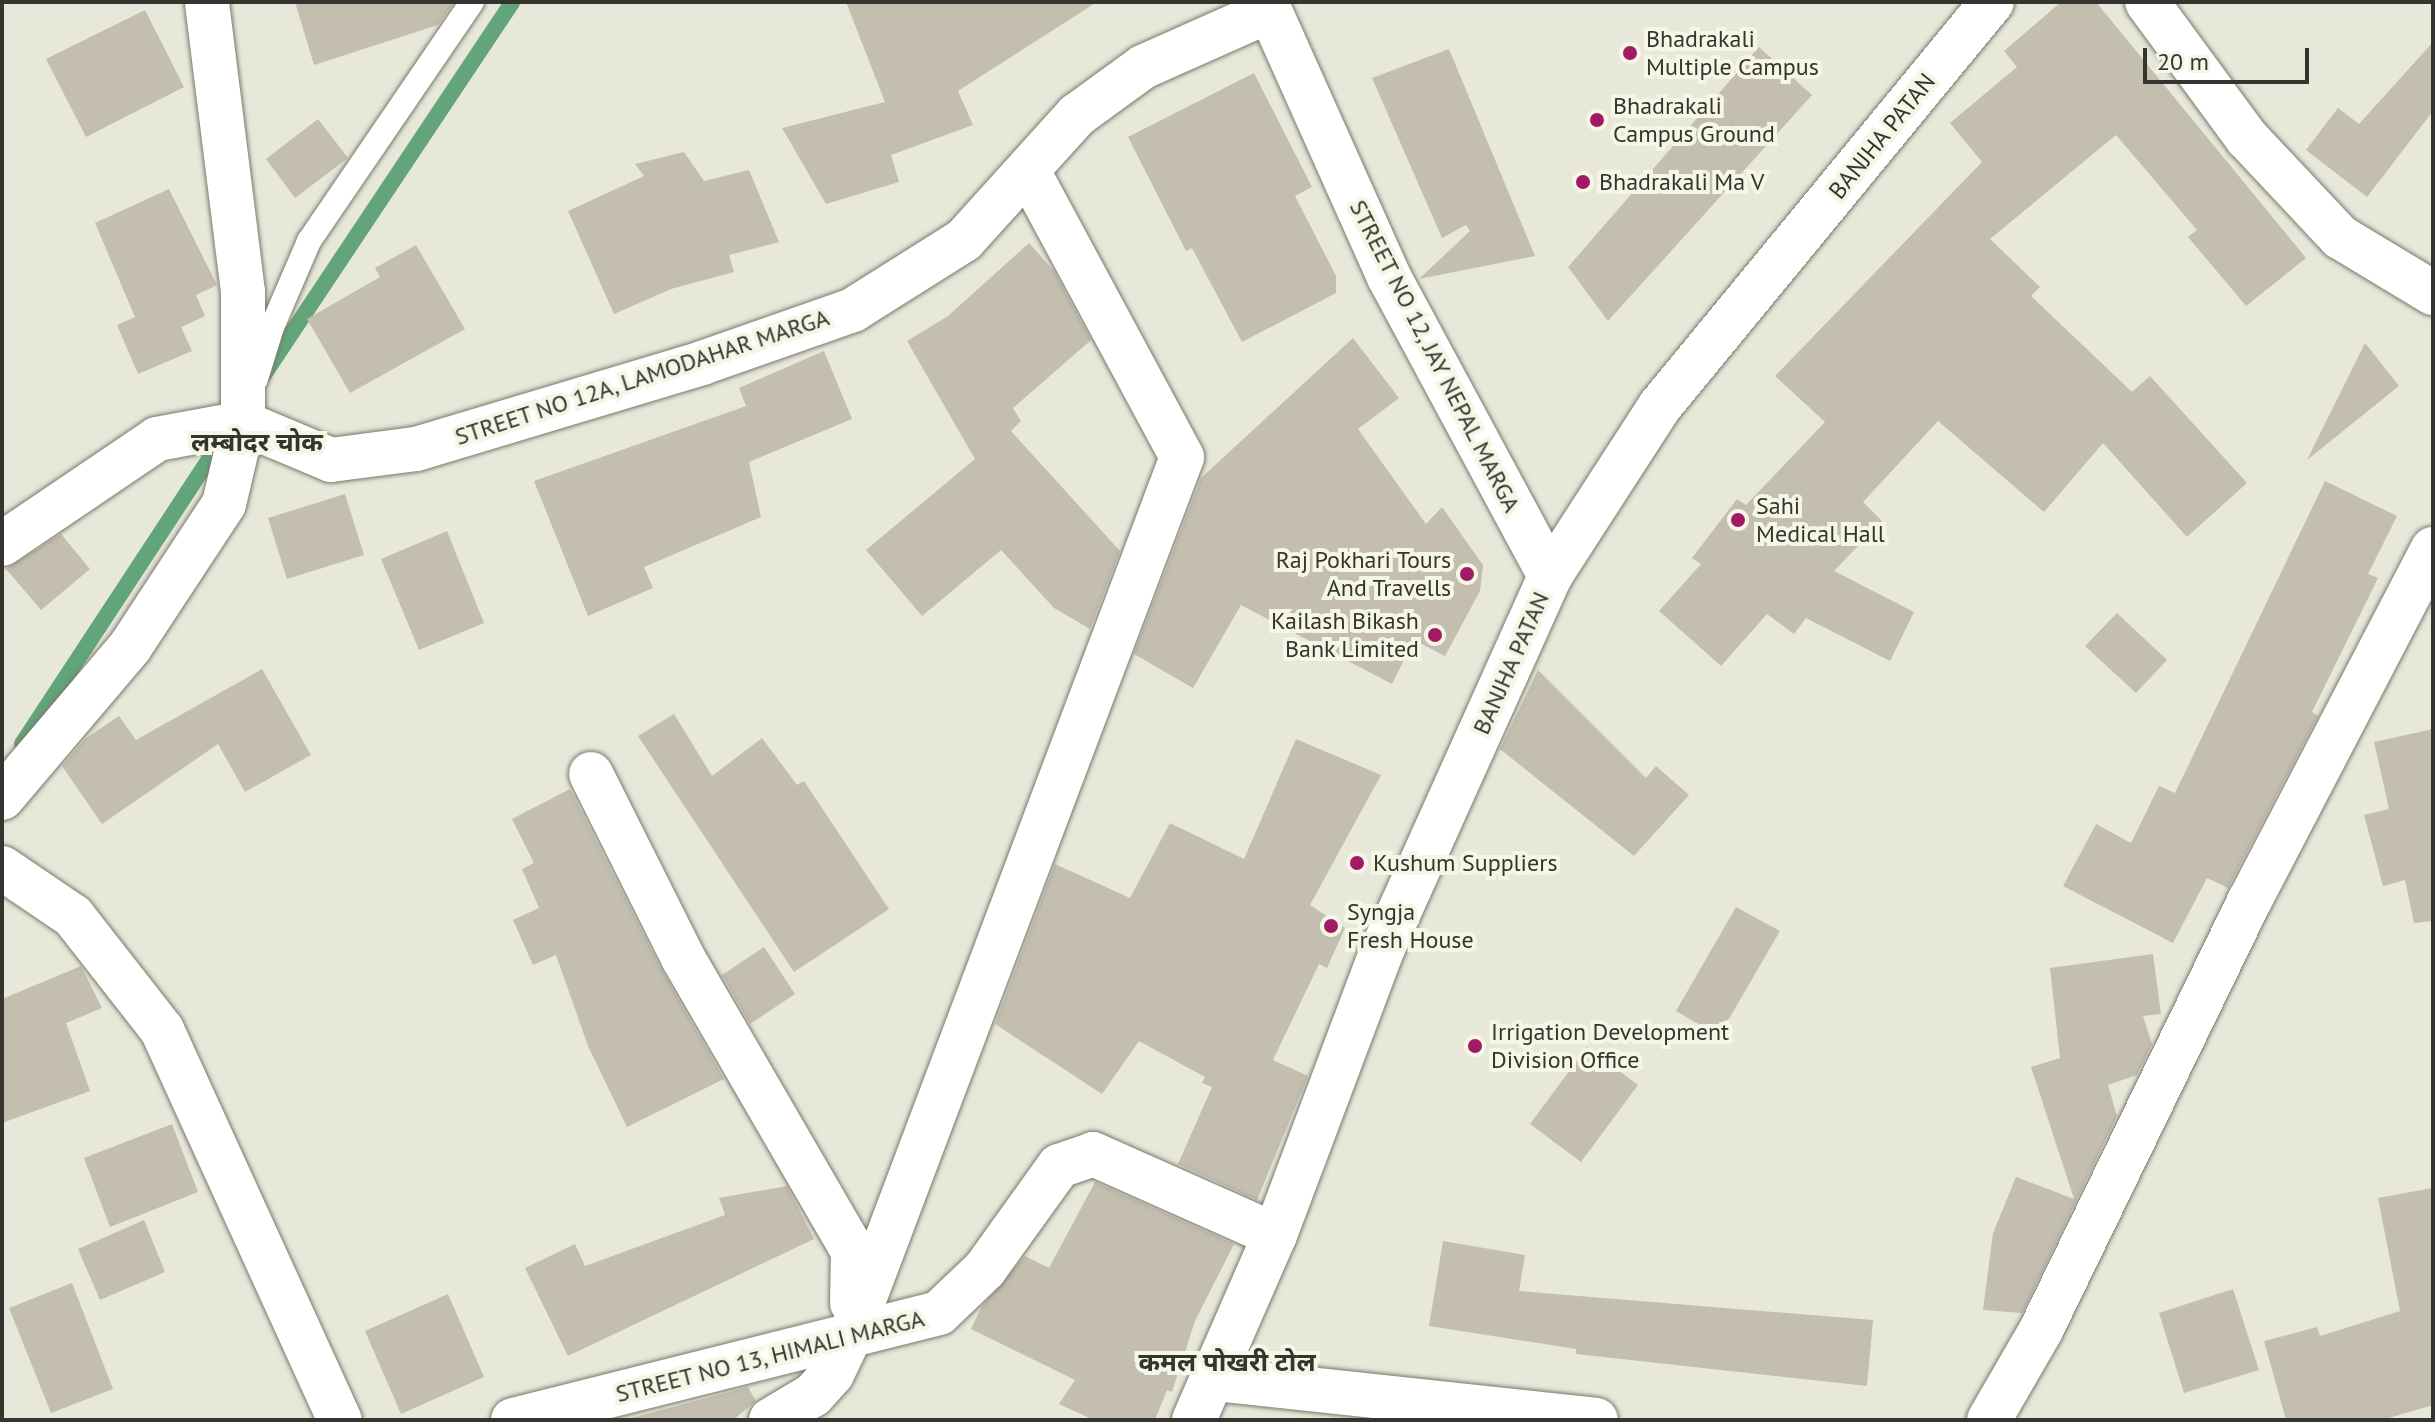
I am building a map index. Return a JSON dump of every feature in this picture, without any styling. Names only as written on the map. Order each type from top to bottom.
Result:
[{"type":"street","points":[[2,798],[130,647],[224,504],[243,423],[243,292],[207,2]]},
{"type":"street","name":"BANJHA PATAN","points":[[1194,1420],[1215,1379],[1275,1235],[1383,948],[1550,576],[1660,406],[1992,2]]},
{"type":"street","points":[[2147,2],[2247,138],[2340,237],[2433,293]]},
{"type":"street","name":"STREET NO 12A, LAMODAHAR MARGA","points":[[243,423],[331,460],[416,449],[572,398],[702,363],[853,310],[964,240],[1077,115],[1143,67],[1267,7]]},
{"type":"street","name":"STREET NO 12, JAY NEPAL MARGA","points":[[1267,7],[1389,277],[1550,576]]},
{"type":"street","points":[[771,1420],[813,1395],[832,1374],[851,1334],[1182,457],[1028,171]]},
{"type":"street","points":[[2,544],[157,439],[243,423]]},
{"type":"street","points":[[1989,1420],[2041,1330],[2250,900],[2433,549]]},
{"type":"street","points":[[591,774],[683,958],[853,1251],[851,1334]]},
{"type":"street","points":[[2,868],[73,916],[162,1030],[340,1420]]},
{"type":"street","name":"STREET NO 13, HIMALI MARGA","points":[[513,1420],[939,1313],[985,1269],[1059,1166],[1093,1154],[1275,1235]]},
{"type":"street","points":[[1215,1379],[1596,1420]]},
{"type":"lane","points":[[243,423],[272,327],[309,241],[472,2]]},
{"type":"building","points":[[295,2],[454,2],[438,25],[314,65]]},
{"type":"building","points":[[846,2],[1097,2],[958,91],[973,125],[891,155],[899,182],[826,204],[782,128],[885,102]]},
{"type":"building","points":[[2061,2],[2096,2],[2306,258],[2246,306],[2188,237],[2197,230],[2116,135],[1990,239],[2040,287],[2031,296],[2132,392],[2150,376],[2247,483],[2187,537],[2103,443],[2044,512],[1938,421],[1863,502],[1882,521],[1834,571],[1914,612],[1890,661],[1806,618],[1794,634],[1767,614],[1721,666],[1659,611],[1701,564],[1692,558],[1737,499],[1746,505],[1825,422],[1775,376],[1982,162],[1950,123],[2017,67],[2004,51]]},
{"type":"building","points":[[145,10],[184,87],[86,137],[46,59]]},
{"type":"building","points":[[2433,42],[2433,111],[2367,197],[2306,150],[2338,108],[2359,124]]},
{"type":"building","points":[[1759,47],[1812,95],[1608,321],[1568,267]]},
{"type":"building","points":[[1449,49],[1535,256],[1419,279],[1470,231],[1466,225],[1442,238],[1372,78]]},
{"type":"building","points":[[1254,73],[1312,187],[1295,196],[1336,276],[1336,293],[1242,342],[1192,248],[1186,251],[1128,137]]},
{"type":"building","points":[[318,119],[348,158],[295,198],[266,159]]},
{"type":"building","points":[[684,152],[704,181],[749,170],[779,242],[729,255],[734,272],[671,289],[614,314],[568,211],[644,176],[635,164]]},
{"type":"building","points":[[169,189],[217,285],[196,295],[205,316],[181,327],[192,351],[138,374],[117,325],[135,317],[95,223]]},
{"type":"building","points":[[1029,243],[1054,271],[1091,340],[1013,408],[1021,421],[1011,431],[1120,551],[1090,629],[1054,608],[1001,550],[922,616],[866,550],[975,459],[907,341],[948,316]]},
{"type":"building","points":[[416,245],[465,329],[350,393],[307,319],[380,277],[375,268]]},
{"type":"building","points":[[1353,338],[1399,398],[1358,429],[1426,524],[1442,507],[1483,565],[1480,591],[1445,656],[1414,640],[1392,684],[1241,605],[1193,688],[1134,654],[1201,478]]},
{"type":"building","points":[[2365,343],[2399,386],[2307,460]]},
{"type":"building","points":[[824,351],[852,419],[749,462],[761,517],[644,567],[653,588],[588,616],[534,481],[746,406],[739,388]]},
{"type":"building","points":[[2325,481],[2397,516],[2368,574],[2378,578],[2312,712],[2318,716],[2228,888],[2207,878],[2173,943],[2063,886],[2096,824],[2131,843],[2159,786],[2175,793]]},
{"type":"building","points":[[345,494],[364,555],[287,579],[268,518]]},
{"type":"building","points":[[447,531],[484,623],[419,650],[381,559]]},
{"type":"building","points":[[61,534],[90,569],[41,610],[6,569]]},
{"type":"building","points":[[2117,613],[2167,660],[2136,693],[2085,646]]},
{"type":"building","points":[[262,669],[311,755],[245,792],[218,744],[102,824],[62,766],[85,739],[119,716],[136,740]]},
{"type":"building","points":[[1538,670],[1646,778],[1656,766],[1689,795],[1634,856],[1500,749]]},
{"type":"building","points":[[674,714],[712,776],[762,738],[797,785],[804,781],[889,909],[794,972],[638,736]]},
{"type":"building","points":[[2433,729],[2433,921],[2414,923],[2405,880],[2383,886],[2364,815],[2389,809],[2374,742]]},
{"type":"building","points":[[1296,739],[1381,775],[1310,905],[1345,928],[1327,968],[1319,964],[1273,1060],[1308,1076],[1257,1200],[1178,1164],[1212,1087],[1202,1083],[1205,1077],[1139,1041],[1102,1094],[995,1024],[1055,864],[1130,898],[1170,823],[1244,859]]},
{"type":"building","points":[[570,789],[661,969],[724,1079],[627,1127],[588,1046],[556,955],[533,965],[513,920],[539,908],[522,869],[534,863],[512,819]]},
{"type":"building","points":[[1736,907],[1780,931],[1719,1036],[1676,1011]]},
{"type":"building","points":[[764,947],[795,994],[750,1024],[722,975]]},
{"type":"building","points":[[2153,954],[2161,1014],[2143,1016],[2152,1044],[2137,1075],[2108,1085],[2117,1116],[2022,1313],[1983,1310],[1993,1233],[2016,1177],[2074,1199],[2031,1067],[2060,1058],[2050,968]]},
{"type":"building","points":[[81,966],[102,1008],[66,1023],[90,1091],[2,1123],[2,999]]},
{"type":"building","points":[[1587,1047],[1638,1085],[1581,1162],[1530,1124]]},
{"type":"building","points":[[172,1124],[198,1192],[110,1227],[84,1158]]},
{"type":"building","points":[[1095,1182],[1234,1244],[1195,1321],[1172,1392],[1167,1390],[1155,1420],[1094,1420],[1059,1404],[1075,1380],[971,1329],[982,1306],[1025,1256],[1049,1268]]},
{"type":"building","points":[[787,1186],[814,1239],[568,1356],[525,1268],[575,1244],[585,1266],[725,1215],[719,1198]]},
{"type":"building","points":[[2433,1188],[2433,1405],[2382,1420],[2286,1420],[2264,1341],[2317,1327],[2320,1336],[2400,1311],[2378,1198]]},
{"type":"building","points":[[144,1220],[165,1272],[100,1300],[78,1249]]},
{"type":"building","points":[[1443,1241],[1525,1255],[1519,1291],[1873,1320],[1867,1386],[1576,1354],[1576,1349],[1429,1326]]},
{"type":"building","points":[[72,1283],[113,1389],[51,1413],[9,1308]]},
{"type":"building","points":[[2233,1289],[2259,1370],[2184,1393],[2159,1313]]},
{"type":"building","points":[[448,1294],[484,1377],[401,1414],[365,1331]]},
{"type":"building","points":[[748,1387],[756,1401],[733,1420],[624,1420]]},
{"type":"waterway","points":[[263,376],[512,2]]},
{"type":"waterway","points":[[22,744],[224,436]]},
{"type":"place","name":"Bhadrakali Multiple Campus","points":[[1630,53]]},
{"type":"place","name":"Bhadrakali Campus Ground","points":[[1597,120]]},
{"type":"place","name":"Bhadrakali Ma V","points":[[1583,182]]},
{"type":"place","name":"Sahi Medical Hall","points":[[1738,520]]},
{"type":"place","name":"Raj Pokhari Tours And Travells","points":[[1467,574]]},
{"type":"place","name":"Kailash Bikash Bank Limited","points":[[1435,635]]},
{"type":"place","name":"Kushum Suppliers","points":[[1357,863]]},
{"type":"place","name":"Syngja Fresh House","points":[[1331,926]]},
{"type":"place","name":"Irrigation Development Division Office","points":[[1475,1046]]},
{"type":"district","name":"लम्बोदर चोक","points":[[257,442]]},
{"type":"district","name":"कमल पोखरी टोल","points":[[1227,1362]]}]
